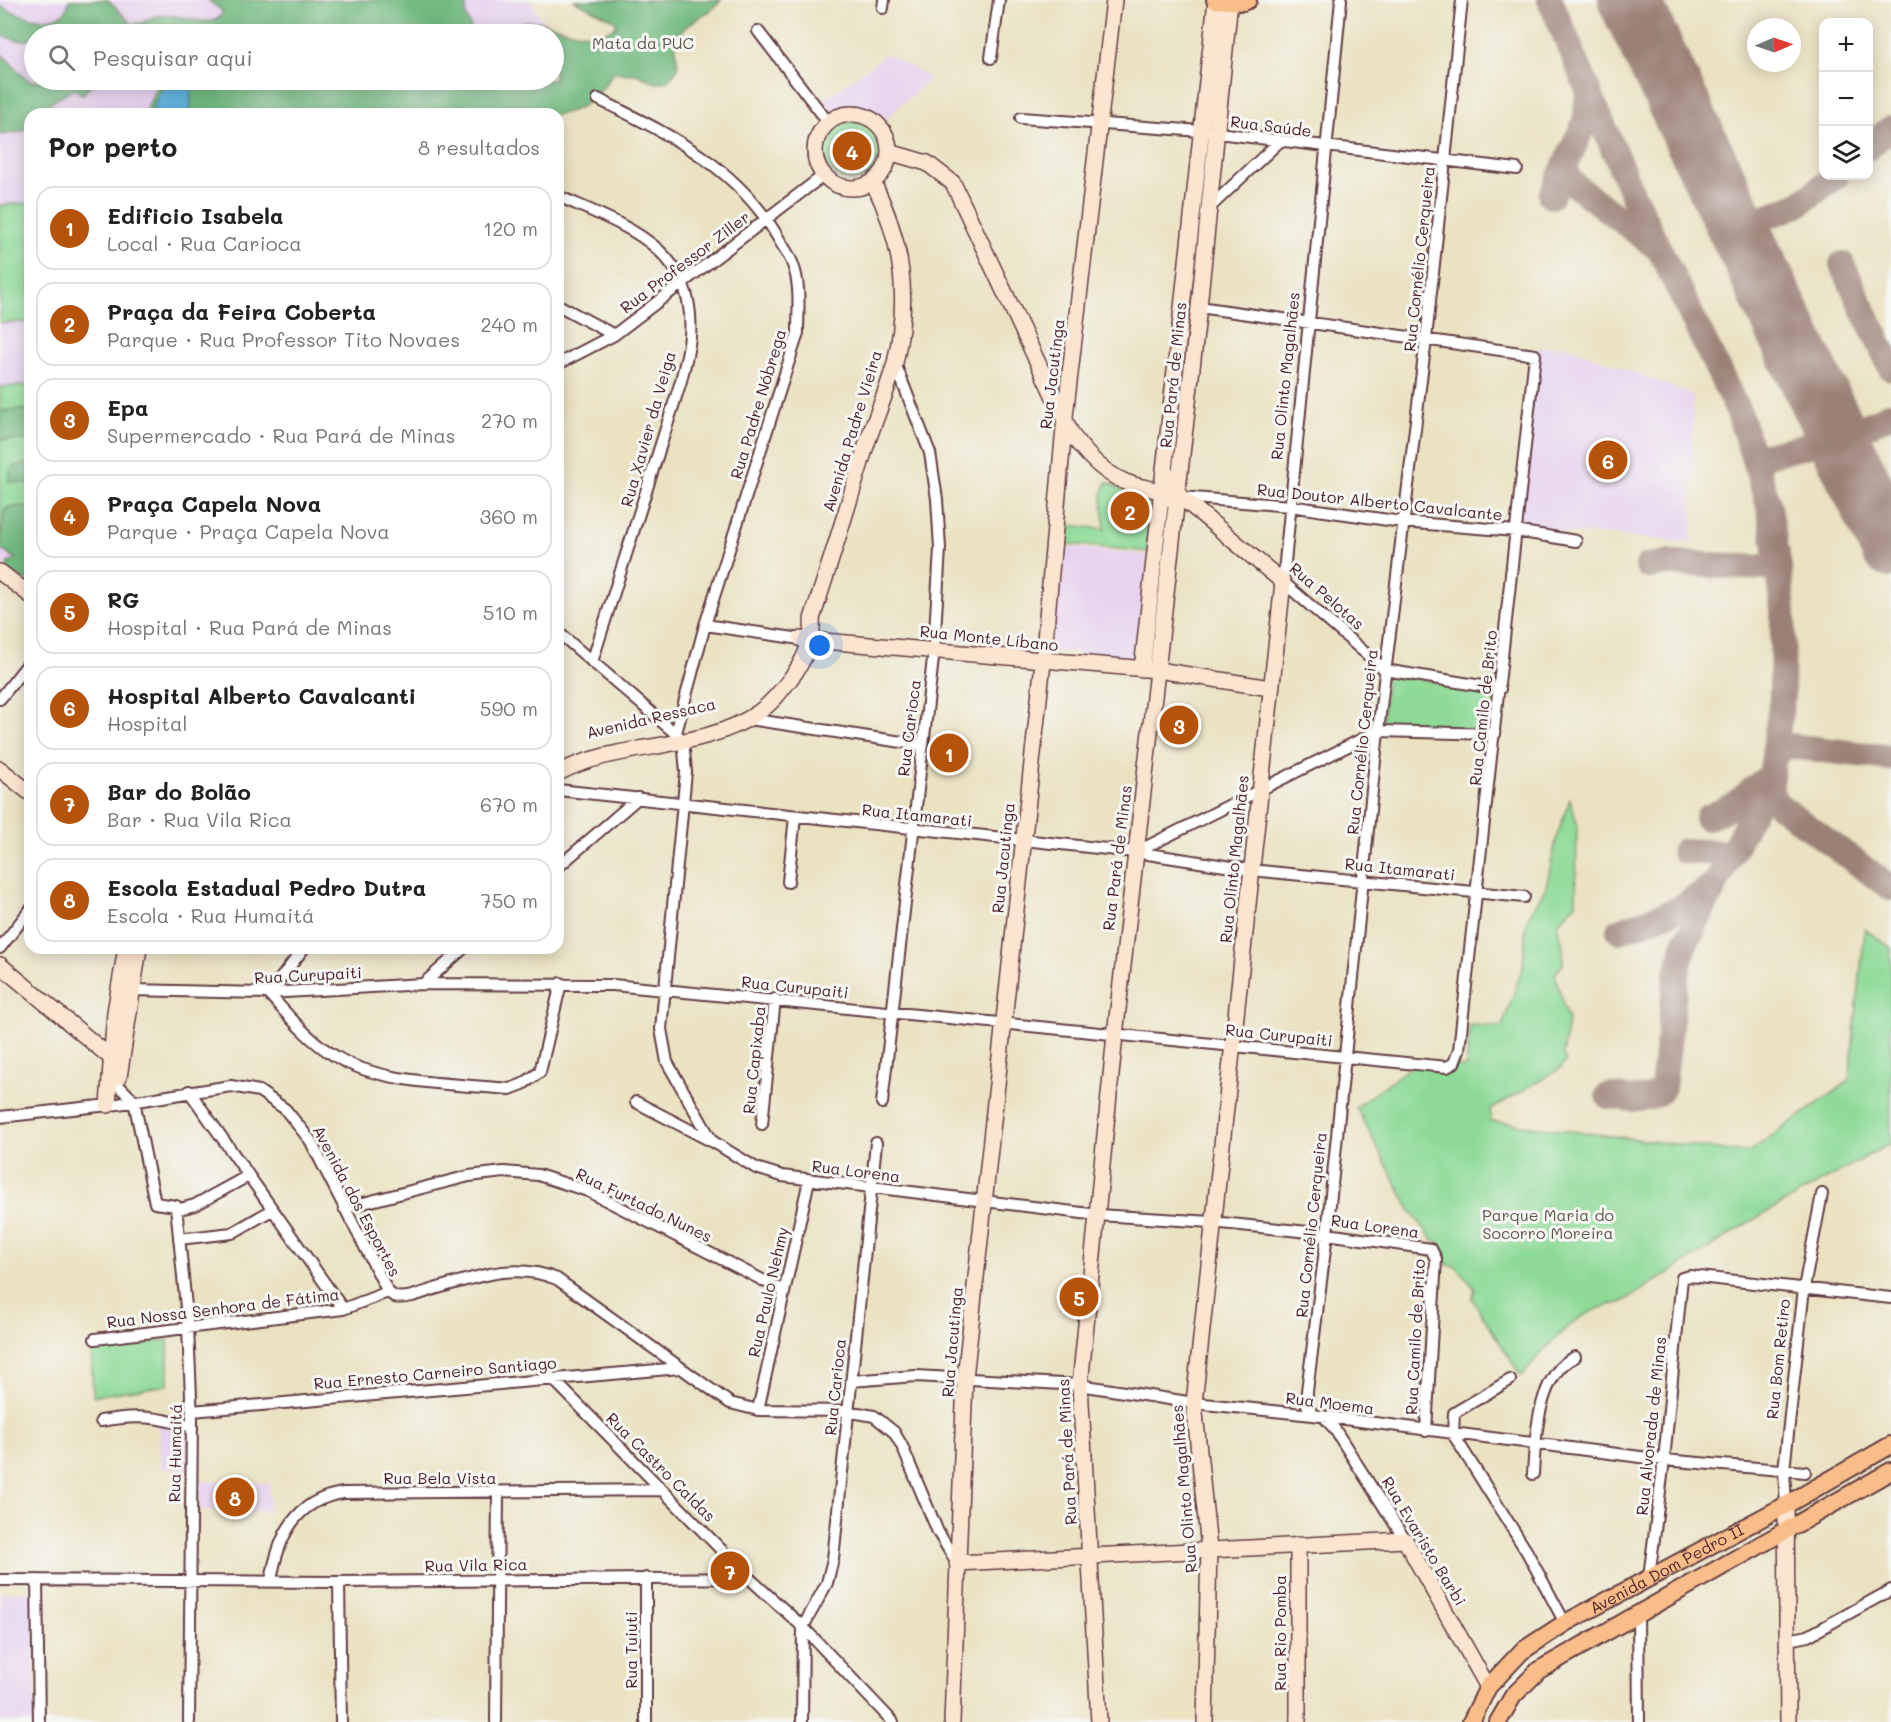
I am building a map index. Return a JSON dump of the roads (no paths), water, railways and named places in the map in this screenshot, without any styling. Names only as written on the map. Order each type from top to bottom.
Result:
[{"type":"main road","points":[[1221,1],[1248,0]]},
{"type":"main road","name":"Avenida Dom Pedro II","points":[[1471,1722],[1488,1687],[1522,1651],[1564,1623],[1891,1445]]},
{"type":"main road","name":"Avenida Dom Pedro II","points":[[1498,1722],[1513,1696],[1539,1670],[1891,1471]]},
{"type":"street","points":[[991,58],[999,0]]},
{"type":"street","name":"Rua Jacutinga","points":[[952,1722],[966,1378],[1002,1024],[1043,662],[1065,416],[1114,0]]},
{"type":"street","name":"Rua Olinto Magalhães","points":[[1205,1722],[1209,1549],[1194,1403],[1283,582],[1341,0]]},
{"type":"street","name":"Rua Cornélio Cerqueira","points":[[1318,1416],[1307,1405],[1307,1391],[1327,1234],[1378,731],[1426,339],[1462,0]]},
{"type":"street","name":"Rua Pará de Minas","points":[[1099,1722],[1080,1385],[1135,852],[1150,670],[1161,491],[1209,133],[1221,1]]},
{"type":"street","points":[[758,31],[828,122]]},
{"type":"street","name":"Rua Padre Nóbrega","points":[[598,99],[674,137],[723,172],[767,218],[793,264],[798,294],[798,333],[705,625],[679,736]]},
{"type":"street","points":[[855,114],[869,117],[884,132],[890,152],[887,164],[873,182],[860,187],[847,188],[834,184],[824,175],[815,154],[816,142],[828,122],[841,115],[855,114]]},
{"type":"street","name":"Rua Saúde","points":[[1021,118],[1209,133],[1517,170]]},
{"type":"street","name":"Rua Pará de Minas","points":[[1150,670],[1178,501],[1208,209],[1209,133]]},
{"type":"street","points":[[1208,209],[1279,142]]},
{"type":"street","points":[[890,152],[927,163],[953,183],[1072,435],[1096,464],[1124,482],[1161,491],[1172,502],[1178,501]]},
{"type":"street","name":"Rua Professor Ziller","points":[[564,361],[614,335],[683,280],[824,175]]},
{"type":"street","name":"Avenida Padre Vieira","points":[[812,619],[894,363],[903,312],[901,265],[890,216],[873,182]]},
{"type":"street","name":"Rua Xavier da Veiga","points":[[564,199],[633,230],[663,252],[683,280],[690,309],[690,337],[681,381],[592,662]]},
{"type":"street","points":[[1198,307],[1426,339]]},
{"type":"street","points":[[564,308],[614,335]]},
{"type":"street","name":"Rua Camilo de Brito","points":[[1426,339],[1535,355],[1477,893],[1459,1050],[1454,1064]]},
{"type":"street","name":"Rua Carioca","points":[[882,1102],[890,1012],[934,650],[940,548],[937,499],[930,453],[894,363]]},
{"type":"street","name":"Rua Pelotas","points":[[1164,468],[1178,501],[1283,582],[1385,670]]},
{"type":"street","name":"Rua Doutor Alberto Cavalcante","points":[[1178,501],[1290,506],[1402,522],[1516,531],[1576,542]]},
{"type":"street","points":[[0,572],[24,590]]},
{"type":"street","name":"Avenida Ressaca","points":[[564,766],[679,736],[719,723],[753,705],[785,672],[813,630],[812,619]]},
{"type":"street","name":"Rua Monte Líbano","points":[[705,625],[805,640],[1150,670],[1270,688]]},
{"type":"street","points":[[564,637],[635,701],[679,736]]},
{"type":"street","name":"Avenida Ressaca","points":[[679,736],[727,730],[773,701],[797,670],[805,640]]},
{"type":"street","points":[[0,699],[24,669]]},
{"type":"street","points":[[1385,670],[1500,689]]},
{"type":"street","points":[[749,718],[922,745]]},
{"type":"street","points":[[1135,852],[1378,731],[1495,734]]},
{"type":"street","name":"Rua Lorena","points":[[679,736],[686,772],[661,1029],[667,1062],[711,1141],[756,1168],[782,1176],[1098,1215],[1212,1222],[1327,1234],[1426,1248]]},
{"type":"street","points":[[0,769],[24,788]]},
{"type":"street","name":"Rua Itamarati","points":[[564,791],[912,830],[1135,852],[1251,870],[1524,897]]},
{"type":"street","points":[[564,862],[638,798]]},
{"type":"street","points":[[788,882],[795,817]]},
{"type":"street","points":[[0,948],[24,918]]},
{"type":"street","points":[[113,1104],[125,954]]},
{"type":"street","points":[[113,1104],[118,1085],[115,1061],[138,954]]},
{"type":"street","points":[[299,954],[270,992],[308,1036],[336,1058],[385,1075],[510,1089],[523,1084],[540,1072],[561,983]]},
{"type":"street","points":[[423,984],[457,954]]},
{"type":"street","points":[[0,965],[115,1061]]},
{"type":"street","name":"Rua Curupaiti","points":[[131,990],[270,992],[423,984],[561,983],[775,999],[1002,1024],[1447,1067],[1454,1064]]},
{"type":"street","name":"Rua Capixaba","points":[[762,1124],[775,999]]},
{"type":"street","points":[[118,1085],[134,1101],[156,1204],[174,1204],[176,1210],[195,1205],[248,1176]]},
{"type":"street","name":"Avenida dos Esportes","points":[[0,1117],[113,1104],[189,1091],[244,1087],[259,1091],[274,1100],[295,1119],[310,1140],[388,1292]]},
{"type":"street","points":[[189,1091],[343,1309]]},
{"type":"street","points":[[636,1102],[711,1141]]},
{"type":"street","name":"Rua Carioca","points":[[803,1627],[827,1583],[833,1559],[876,1143]]},
{"type":"street","name":"Rua Furtado Nunes","points":[[344,1208],[470,1176],[504,1172],[538,1175],[588,1191],[784,1292]]},
{"type":"street","name":"Rua Paulo Nehmy","points":[[758,1410],[809,1180]]},
{"type":"street","name":"Rua Bom Retiro","points":[[1788,1722],[1784,1470],[1804,1288],[1822,1194]]},
{"type":"street","name":"Rua Humaitá","points":[[176,1210],[188,1327],[192,1411],[189,1722]]},
{"type":"street","points":[[179,1239],[232,1233],[272,1210]]},
{"type":"street","name":"Rua Camilo de Brito","points":[[1426,1248],[1434,1252],[1436,1259],[1426,1431]]},
{"type":"street","points":[[388,1292],[395,1298],[402,1298],[504,1270],[547,1275],[557,1279],[730,1403],[758,1410],[847,1411],[874,1416],[894,1432],[902,1446],[938,1532],[957,1563],[1091,1558],[1209,1549],[1405,1540]]},
{"type":"street","name":"Rua Alvorada de Minas","points":[[1649,1577],[1664,1460],[1682,1278],[1690,1276],[1804,1288]]},
{"type":"street","points":[[1804,1288],[1891,1298]]},
{"type":"street","name":"Rua Nossa Senhora de Fátima","points":[[94,1339],[343,1309],[388,1292]]},
{"type":"street","points":[[1533,1474],[1535,1443],[1543,1401],[1556,1371],[1575,1357]]},
{"type":"street","name":"Rua Ernesto Carneiro Santiago","points":[[192,1411],[551,1377],[680,1368]]},
{"type":"street","name":"Rua Moema","points":[[851,1381],[916,1376],[1080,1385],[1194,1403],[1318,1416],[1664,1460],[1805,1472]]},
{"type":"street","name":"Rua Castro Caldas","points":[[551,1377],[749,1578]]},
{"type":"street","points":[[1510,1380],[1454,1413],[1453,1434],[1527,1552],[1564,1623]]},
{"type":"street","points":[[101,1421],[131,1415],[157,1416],[192,1427]]},
{"type":"street","name":"Rua Evaristo Barbi","points":[[1318,1416],[1334,1428],[1405,1540],[1488,1687]]},
{"type":"street","name":"Rua Bela Vista","points":[[271,1581],[281,1539],[306,1506],[322,1496],[343,1493],[661,1490]]},
{"type":"street","points":[[496,1722],[498,1493]]},
{"type":"street","points":[[938,1532],[959,1529]]},
{"type":"street","name":"Rua Rio Pomba","points":[[1298,1545],[1298,1722]]},
{"type":"street","name":"Rua Tuiuti","points":[[646,1578],[646,1722]]},
{"type":"street","points":[[749,1578],[803,1627],[893,1722]]},
{"type":"street","name":"Rua Vila Rica","points":[[0,1580],[339,1582],[749,1578]]},
{"type":"street","points":[[38,1580],[39,1722]]},
{"type":"street","points":[[339,1582],[342,1722]]},
{"type":"street","points":[[1788,1640],[1808,1636],[1891,1590]]},
{"type":"street","points":[[1638,1614],[1639,1722]]},
{"type":"street","points":[[802,1722],[803,1627]]},
{"type":"water","points":[[162,90],[191,90],[190,108],[153,108]]},
{"type":"place","name":"Praça Capela Nova","points":[[852,151]]},
{"type":"place","name":"Hospital Alberto Cavalcanti","points":[[1608,460]]},
{"type":"place","name":"Praça da Feira Coberta","points":[[1130,511]]},
{"type":"place","name":"Epa","points":[[1179,725]]},
{"type":"place","name":"Edificio Isabela","points":[[949,753]]},
{"type":"place","name":"RG","points":[[1079,1297]]},
{"type":"place","name":"Escola Estadual Pedro Dutra","points":[[235,1497]]},
{"type":"place","name":"Bar do Bolão","points":[[730,1571]]},
{"type":"park label","name":"Mata da PUC","points":[[643,43]]},
{"type":"park label","name":"Parque Maria do Socorro Moreira","points":[[1548,1224]]}]
